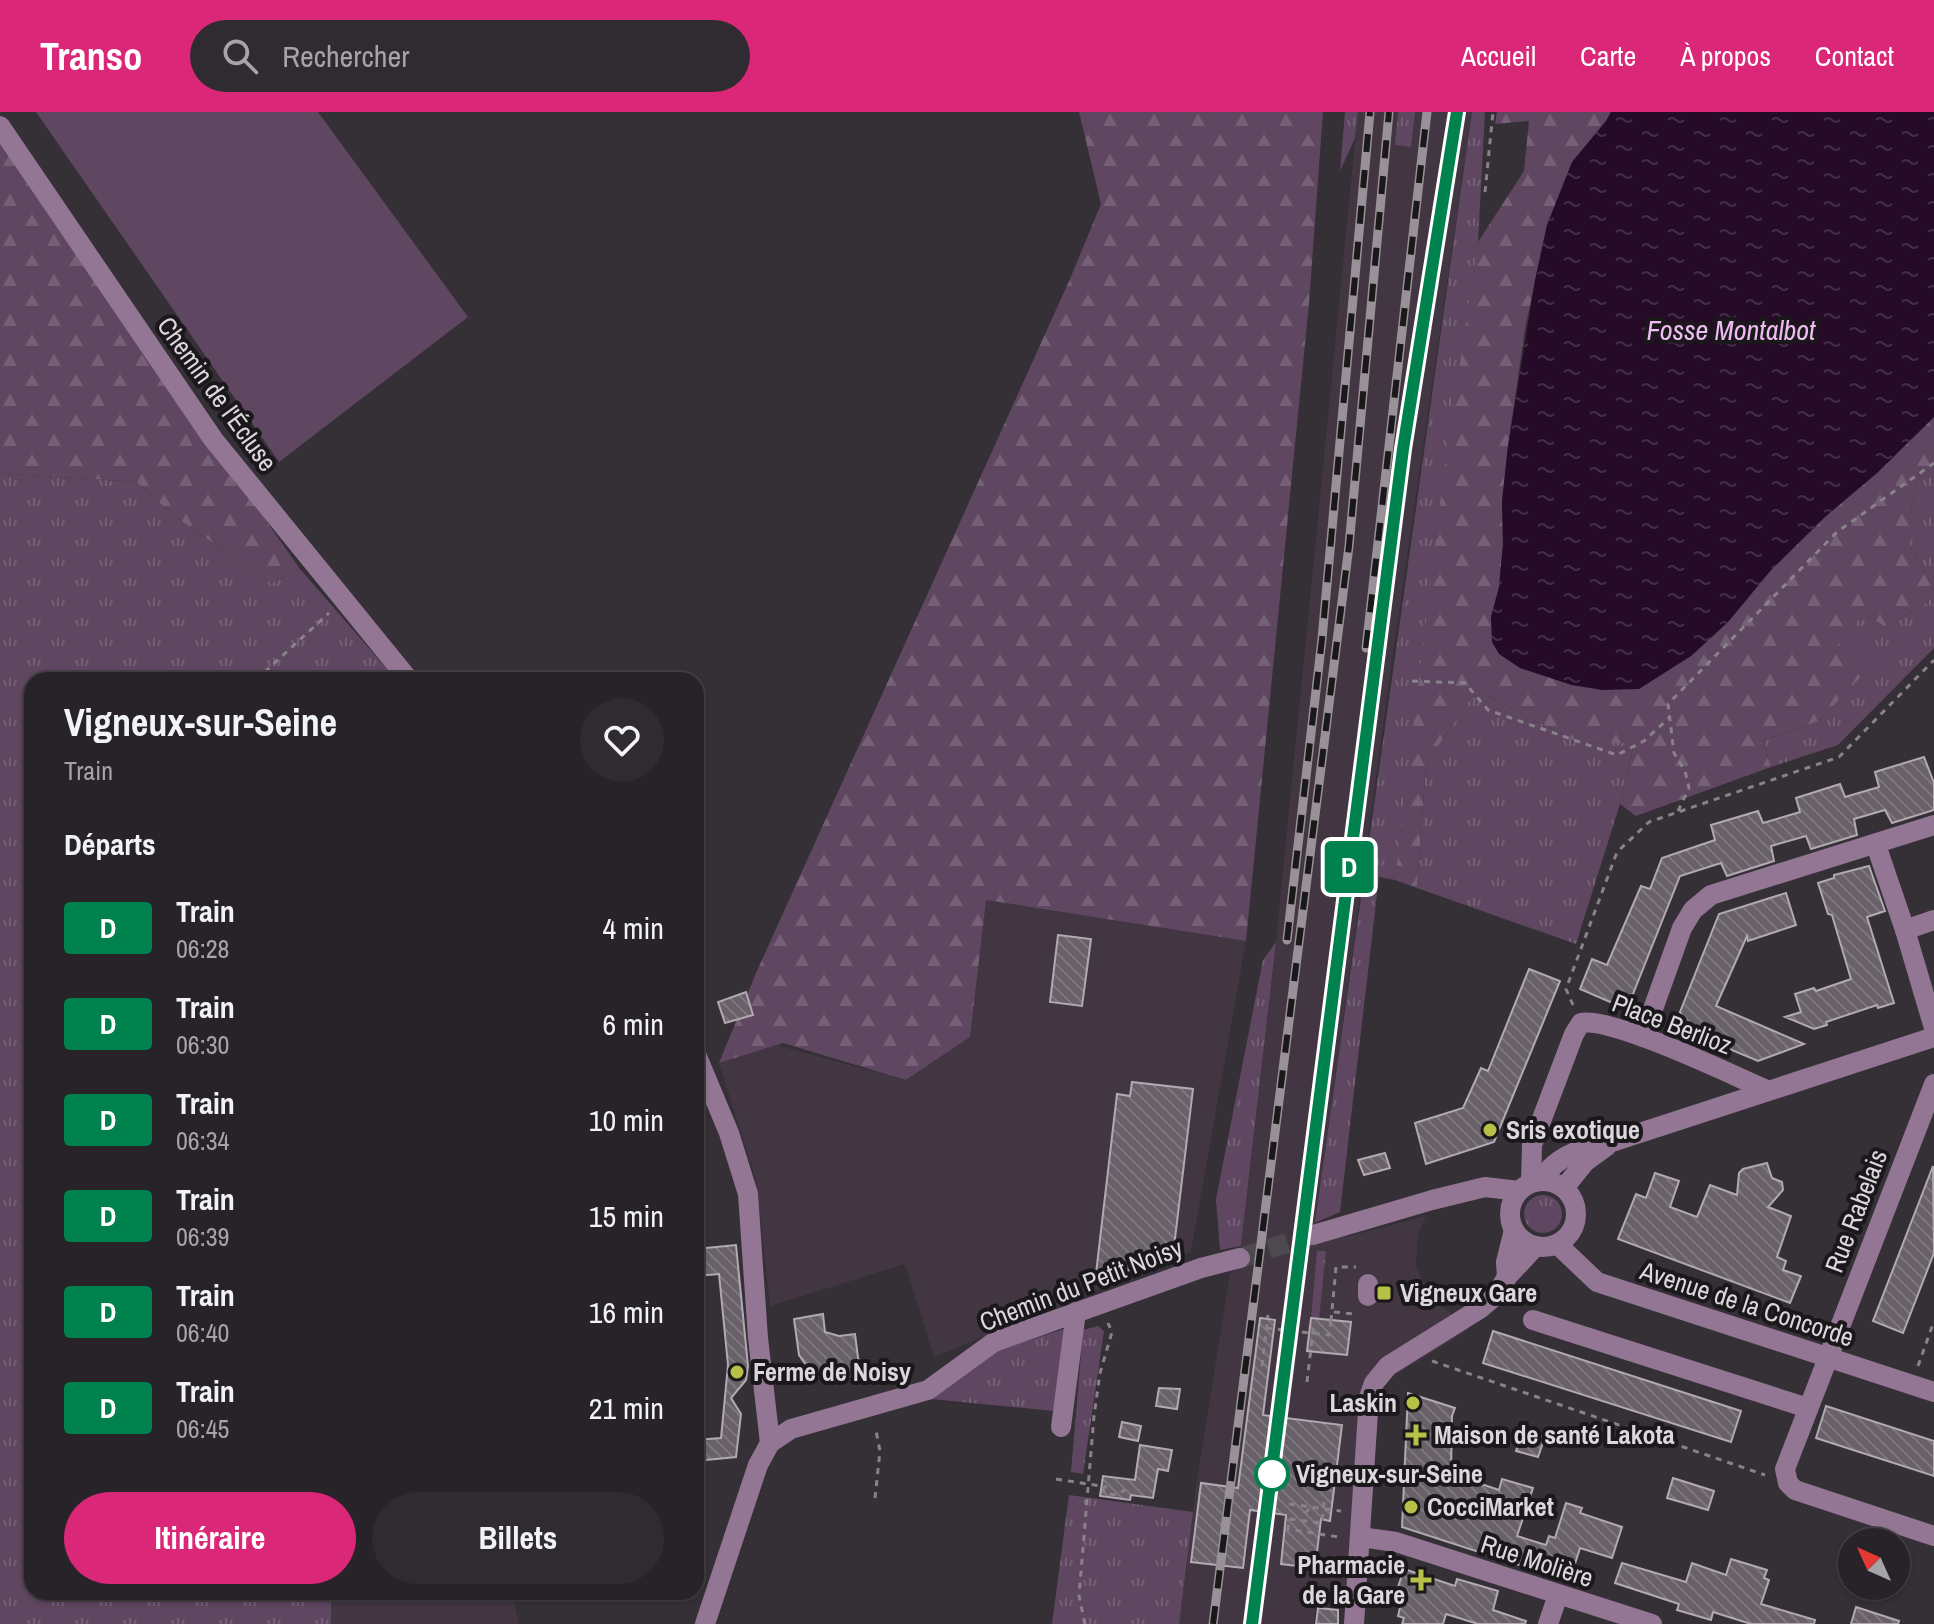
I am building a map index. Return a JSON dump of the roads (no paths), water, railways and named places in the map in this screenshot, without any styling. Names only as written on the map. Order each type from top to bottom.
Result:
[{"type":"street","name":"Chemin de l'Écluse","points":[[0,126],[213,439],[402,672]]},
{"type":"street","points":[[1643,1037],[1682,928],[1693,910],[1711,895],[1934,825]]},
{"type":"street","points":[[1876,845],[1934,1028]]},
{"type":"street","points":[[1905,930],[1934,920]]},
{"type":"street","name":"Place Berlioz","points":[[1530,1184],[1532,1145],[1581,1023],[1596,1022],[1643,1037],[1767,1090]]},
{"type":"street","points":[[1507,1277],[1506,1262],[1514,1230],[1510,1209],[1530,1184],[1575,1151],[1615,1141],[1934,1037]]},
{"type":"street","points":[[704,1073],[729,1133],[748,1194],[758,1338],[770,1443],[758,1465],[705,1624]]},
{"type":"street","name":"Rue Rabelais","points":[[1934,1084],[1784,1476],[1795,1490],[1934,1536]]},
{"type":"street","points":[[1564,1188],[1585,1162],[1615,1141]]},
{"type":"street","points":[[1313,1235],[1485,1187],[1553,1182],[1564,1188],[1575,1203],[1576,1213],[1571,1231],[1557,1244],[1536,1246],[1527,1243],[1514,1230]]},
{"type":"street","name":"Avenue de la Concorde","points":[[1557,1244],[1597,1282],[1934,1392]]},
{"type":"street","points":[[1354,1624],[1369,1397],[1374,1383],[1388,1366],[1481,1308],[1495,1296],[1507,1277],[1536,1246]]},
{"type":"street","name":"Chemin du Petit Noisy","points":[[770,1443],[791,1429],[928,1390],[994,1342],[1201,1268],[1240,1258]]},
{"type":"street","points":[[1061,1427],[1076,1312]]},
{"type":"street","points":[[1533,1320],[1808,1408]]},
{"type":"street","name":"Rue Molière","points":[[1360,1537],[1396,1542],[1652,1624]]},
{"type":"street","points":[[1548,1624],[1558,1595]]},
{"type":"water","name":"Fosse Montalbot","points":[[1611,112],[1934,112],[1934,417],[1771,570],[1728,622],[1691,656],[1639,689],[1602,690],[1572,685],[1520,668],[1499,654],[1492,642],[1491,617],[1499,587],[1503,544],[1502,501],[1508,446],[1547,225],[1572,162]]},
{"type":"tunnel","points":[[1240,1258],[1313,1235]]},
{"type":"railway","points":[[1287,940],[1322,639],[1370,112]]},
{"type":"railway","points":[[1213,1624],[1349,546],[1389,112]]},
{"type":"railway","points":[[1366,648],[1427,112]]},
{"type":"railway","points":[[1252,1624],[1403,449],[1458,112]]},
{"type":"train","name":"D","points":[[1252,1624],[1403,449],[1457,112]]},
{"type":"place","name":"Sris exotique","points":[[1490,1130]]},
{"type":"place","name":"Vigneux Gare","points":[[1384,1293]]},
{"type":"place","name":"Ferme de Noisy","points":[[737,1372]]},
{"type":"place","name":"Laskin","points":[[1413,1403]]},
{"type":"place","name":"Maison de santé Lakota","points":[[1416,1435]]},
{"type":"place","name":"Vigneux-sur-Seine","points":[[1272,1474]]},
{"type":"place","name":"CocciMarket","points":[[1411,1507]]},
{"type":"place","name":"Pharmacie de la Gare","points":[[1421,1580]]}]
